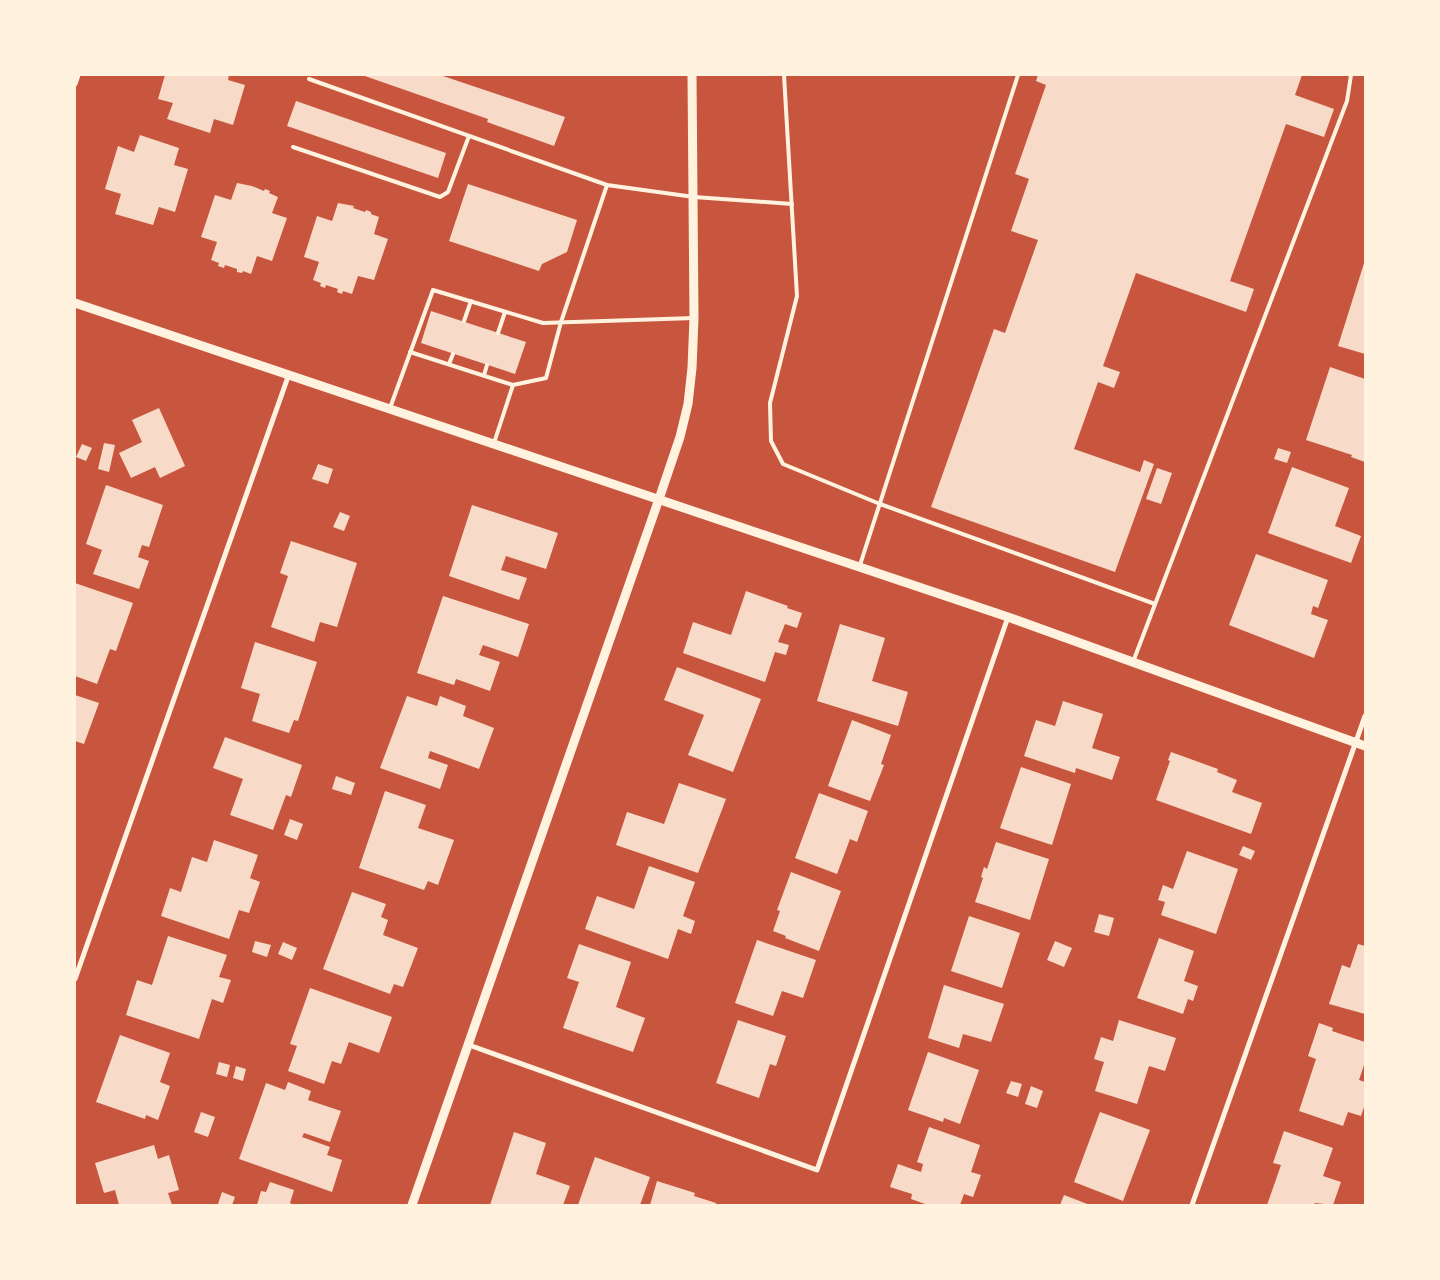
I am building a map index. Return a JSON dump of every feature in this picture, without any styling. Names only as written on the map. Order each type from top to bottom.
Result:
[{"type":"street","points":[[75,84],[78,75]]},
{"type":"street","points":[[412,1205],[680,437],[688,404],[694,318],[692,75]]},
{"type":"street","points":[[75,303],[1008,617],[1360,744]]},
{"type":"street","points":[[75,978],[289,374]]},
{"type":"street","points":[[469,1045],[816,1170],[1008,617]]},
{"type":"street","points":[[1192,1205],[1360,744],[1365,716]]},
{"type":"lane","points":[[784,75],[797,296],[770,403],[771,442],[783,464],[880,504],[1155,604]]},
{"type":"lane","points":[[859,567],[1018,75]]},
{"type":"lane","points":[[1133,662],[1347,101],[1351,75]]},
{"type":"lane","points":[[309,79],[607,185],[694,197],[792,204]]},
{"type":"lane","points":[[293,147],[440,197],[448,192],[469,136]]},
{"type":"lane","points":[[410,352],[513,385],[546,378],[561,322],[607,185]]},
{"type":"lane","points":[[390,408],[433,290],[543,323],[694,318]]},
{"type":"lane","points":[[464,321],[471,301]]},
{"type":"lane","points":[[498,333],[505,312]]},
{"type":"lane","points":[[449,364],[453,354]]},
{"type":"lane","points":[[484,375],[487,365]]},
{"type":"lane","points":[[494,443],[513,385]]},
{"type":"building","points":[[165,75],[229,75],[228,80],[245,85],[233,125],[214,119],[210,133],[167,119],[173,103],[158,99]]},
{"type":"building","points":[[362,75],[440,75],[565,117],[554,146],[487,122],[488,119]]},
{"type":"building","points":[[1038,75],[1302,75],[1295,95],[1334,109],[1324,137],[1286,124],[1230,281],[1254,289],[1246,312],[1136,273],[1103,366],[1120,372],[1114,388],[1098,382],[1074,449],[1140,472],[1144,460],[1154,464],[1115,572],[931,507],[994,329],[1005,333],[1038,240],[1011,231],[1029,179],[1015,174],[1046,85],[1036,81]]},
{"type":"building","points":[[296,101],[446,153],[438,178],[287,126]]},
{"type":"building","points":[[140,135],[179,148],[174,165],[188,169],[175,212],[159,207],[153,225],[115,214],[121,194],[105,189],[118,146],[134,152]]},
{"type":"building","points":[[237,183],[270,191],[269,193],[278,197],[272,213],[287,218],[272,261],[257,256],[251,274],[243,271],[242,273],[237,272],[237,269],[225,265],[224,268],[218,266],[219,263],[211,260],[217,242],[201,237],[215,195],[231,200]]},
{"type":"building","points":[[468,184],[577,220],[567,252],[542,264],[539,271],[449,241]]},
{"type":"building","points":[[338,203],[354,206],[353,208],[365,212],[366,210],[379,217],[374,234],[388,239],[374,280],[358,276],[352,294],[343,291],[342,294],[337,292],[338,289],[326,285],[325,288],[320,286],[321,283],[313,280],[319,262],[304,257],[317,216],[332,221]]},
{"type":"building","points":[[1365,260],[1365,354],[1338,346]]},
{"type":"building","points":[[431,311],[526,342],[515,374],[421,343]]},
{"type":"building","points":[[1330,367],[1365,379],[1365,462],[1351,457],[1352,455],[1306,440]]},
{"type":"building","points":[[159,408],[185,466],[160,478],[155,467],[131,478],[119,453],[142,442],[132,420]]},
{"type":"building","points":[[104,443],[115,445],[109,472],[98,469]]},
{"type":"building","points":[[82,444],[92,448],[86,461],[76,457]]},
{"type":"building","points":[[1278,448],[1291,452],[1287,463],[1274,459]]},
{"type":"building","points":[[318,464],[333,469],[328,484],[312,479]]},
{"type":"building","points":[[1292,467],[1349,488],[1335,526],[1361,536],[1351,563],[1268,533]]},
{"type":"building","points":[[1157,468],[1172,473],[1161,504],[1146,499]]},
{"type":"building","points":[[106,485],[163,505],[149,547],[142,545],[138,557],[149,561],[139,589],[93,574],[102,550],[86,544]]},
{"type":"building","points":[[472,505],[558,533],[546,569],[506,556],[501,570],[527,578],[519,600],[449,576]]},
{"type":"building","points":[[340,512],[350,516],[344,531],[333,527]]},
{"type":"building","points":[[291,541],[357,563],[337,627],[320,622],[314,642],[271,627],[288,576],[280,573]]},
{"type":"building","points":[[1256,554],[1328,580],[1318,608],[1313,606],[1311,614],[1328,620],[1314,658],[1229,625]]},
{"type":"building","points":[[75,583],[133,603],[116,651],[110,649],[97,684],[75,676]]},
{"type":"building","points":[[746,591],[802,613],[797,628],[785,624],[778,642],[789,645],[786,655],[775,652],[765,682],[683,653],[693,622],[731,635]]},
{"type":"building","points":[[443,596],[529,624],[518,657],[483,645],[479,655],[500,662],[490,691],[456,679],[454,685],[417,673]]},
{"type":"building","points":[[840,624],[885,638],[872,681],[908,692],[898,726],[817,701]]},
{"type":"building","points":[[255,642],[317,662],[298,721],[294,720],[289,733],[252,721],[260,694],[241,688]]},
{"type":"building","points":[[677,667],[761,699],[733,772],[688,755],[704,715],[664,700]]},
{"type":"building","points":[[75,695],[99,703],[84,744],[75,741]]},
{"type":"building","points":[[407,696],[437,706],[440,696],[466,706],[463,716],[494,728],[479,769],[430,751],[428,758],[448,765],[440,789],[380,768]]},
{"type":"building","points":[[1063,701],[1103,714],[1092,748],[1120,757],[1112,780],[1076,768],[1075,773],[1024,756],[1036,720],[1055,726]]},
{"type":"building","points":[[852,720],[891,735],[881,764],[884,765],[870,801],[828,786]]},
{"type":"building","points":[[225,737],[302,765],[291,797],[286,795],[273,830],[230,815],[243,779],[213,768]]},
{"type":"building","points":[[1171,752],[1218,769],[1217,772],[1237,780],[1232,792],[1262,803],[1251,834],[1156,800],[1170,761],[1168,760]]},
{"type":"building","points":[[1021,767],[1071,784],[1052,845],[1000,828]]},
{"type":"building","points":[[336,776],[355,783],[351,795],[332,789]]},
{"type":"building","points":[[679,783],[726,799],[698,873],[616,845],[627,812],[664,824]]},
{"type":"building","points":[[385,791],[426,805],[418,828],[454,840],[438,885],[428,881],[424,890],[359,868]]},
{"type":"building","points":[[819,793],[868,811],[857,842],[850,839],[837,874],[795,858]]},
{"type":"building","points":[[290,819],[303,824],[297,840],[284,835]]},
{"type":"building","points":[[214,840],[258,855],[250,878],[260,882],[249,913],[239,910],[229,939],[161,916],[170,888],[181,892],[192,857],[207,862]]},
{"type":"building","points":[[996,842],[1049,859],[1030,920],[975,902],[983,878],[981,877],[984,867],[987,869]]},
{"type":"building","points":[[1243,846],[1255,851],[1251,860],[1239,855]]},
{"type":"building","points":[[1187,851],[1238,869],[1216,934],[1161,915],[1165,902],[1158,900],[1163,885],[1173,889]]},
{"type":"building","points":[[649,866],[695,882],[683,916],[695,921],[691,934],[678,929],[668,959],[585,929],[597,896],[634,909]]},
{"type":"building","points":[[791,872],[841,891],[819,951],[785,938],[786,936],[773,931],[780,911],[777,910]]},
{"type":"building","points":[[352,892],[386,904],[381,917],[388,920],[383,935],[418,948],[403,987],[394,984],[390,994],[323,969]]},
{"type":"building","points":[[1099,914],[1114,918],[1109,936],[1094,932]]},
{"type":"building","points":[[969,916],[1020,933],[1002,988],[951,971]]},
{"type":"building","points":[[168,936],[227,955],[219,977],[231,980],[223,1003],[212,999],[199,1039],[126,1015],[137,980],[152,985]]},
{"type":"building","points":[[1159,938],[1194,951],[1184,981],[1198,986],[1193,1001],[1188,999],[1183,1014],[1137,998]]},
{"type":"building","points":[[757,940],[816,960],[803,998],[782,991],[773,1016],[735,1003]]},
{"type":"building","points":[[255,941],[271,945],[267,957],[252,952]]},
{"type":"building","points":[[1055,941],[1072,948],[1064,967],[1047,960]]},
{"type":"building","points":[[283,942],[297,948],[292,960],[278,954]]},
{"type":"building","points":[[579,944],[631,962],[616,1007],[645,1018],[633,1052],[563,1028],[579,982],[567,978]]},
{"type":"building","points":[[1358,944],[1365,946],[1365,1014],[1329,1004],[1342,965],[1350,968]]},
{"type":"building","points":[[944,985],[1004,1004],[991,1042],[963,1034],[959,1048],[928,1038]]},
{"type":"building","points":[[310,988],[392,1017],[379,1053],[349,1042],[341,1064],[332,1061],[324,1084],[288,1071],[297,1046],[290,1044]]},
{"type":"building","points":[[738,1020],[786,1036],[776,1066],[770,1064],[759,1098],[716,1083]]},
{"type":"building","points":[[1119,1020],[1176,1038],[1165,1071],[1149,1066],[1137,1104],[1095,1091],[1104,1062],[1094,1059],[1101,1037],[1113,1041]]},
{"type":"building","points":[[1319,1023],[1333,1028],[1332,1031],[1365,1042],[1365,1062],[1359,1080],[1365,1082],[1365,1104],[1361,1116],[1348,1112],[1343,1126],[1299,1111],[1316,1059],[1308,1056]]},
{"type":"building","points":[[120,1035],[170,1053],[160,1082],[170,1086],[158,1120],[146,1115],[145,1119],[96,1102]]},
{"type":"building","points":[[928,1052],[979,1070],[960,1124],[944,1118],[943,1122],[908,1110]]},
{"type":"building","points":[[219,1062],[230,1065],[227,1077],[216,1074]]},
{"type":"building","points":[[236,1066],[246,1069],[243,1081],[233,1078]]},
{"type":"building","points":[[1011,1081],[1022,1084],[1018,1097],[1006,1093]]},
{"type":"building","points":[[288,1082],[311,1091],[308,1100],[341,1111],[330,1142],[304,1133],[302,1137],[330,1147],[327,1155],[342,1160],[332,1192],[239,1159],[266,1083],[285,1090]]},
{"type":"building","points":[[1031,1086],[1043,1091],[1037,1108],[1025,1104]]},
{"type":"building","points":[[201,1112],[215,1117],[208,1137],[194,1132]]},
{"type":"building","points":[[1100,1112],[1150,1130],[1123,1201],[1074,1182]]},
{"type":"building","points":[[929,1127],[980,1145],[971,1172],[981,1175],[973,1197],[964,1194],[960,1205],[928,1205],[911,1199],[912,1194],[890,1187],[898,1164],[921,1172],[923,1164],[917,1162]]},
{"type":"building","points":[[1284,1131],[1333,1148],[1323,1176],[1341,1182],[1333,1205],[1315,1203],[1314,1205],[1267,1205],[1281,1165],[1273,1163]]},
{"type":"building","points":[[514,1132],[546,1143],[536,1174],[570,1186],[563,1205],[490,1205]]},
{"type":"building","points":[[154,1145],[158,1159],[169,1155],[179,1190],[168,1193],[172,1205],[119,1205],[115,1190],[104,1193],[95,1163]]},
{"type":"building","points":[[595,1157],[650,1177],[640,1205],[578,1205]]},
{"type":"building","points":[[657,1181],[695,1193],[694,1196],[716,1203],[716,1205],[650,1205]]},
{"type":"building","points":[[270,1182],[294,1190],[290,1203],[294,1205],[257,1205],[261,1191],[266,1192]]},
{"type":"building","points":[[222,1192],[235,1197],[232,1205],[218,1204]]},
{"type":"building","points":[[1064,1195],[1090,1205],[1060,1205]]}]
